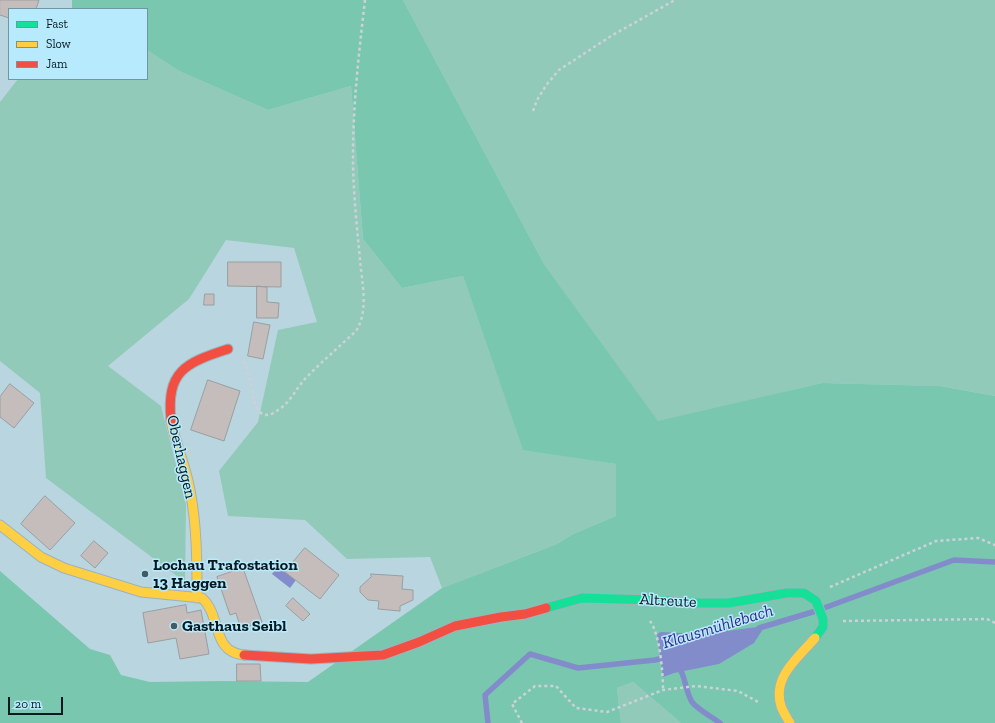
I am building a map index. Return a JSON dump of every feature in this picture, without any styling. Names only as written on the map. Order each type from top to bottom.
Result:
[{"type":"street","name":"Oberhaggen","points":[[198,598],[197,559],[192,501],[186,471],[170,422],[171,395],[176,380],[187,366],[202,357],[228,349]]},
{"type":"street","points":[[0,525],[41,558],[64,568],[141,592],[198,598]]},
{"type":"street","name":"Altreute","points":[[198,598],[206,601],[210,606],[222,643],[227,649],[235,654],[311,659],[383,655],[419,642],[455,626],[525,614],[582,598],[696,603],[722,603],[787,593],[804,593],[813,598]]},
{"type":"street","points":[[788,720],[780,706],[778,696],[779,684],[784,674],[810,644],[823,623],[813,598]]},
{"type":"path","points":[[228,349],[237,355],[246,365],[257,406],[262,413],[268,415],[283,407],[304,380],[356,332],[360,325],[363,316],[363,292],[355,209],[353,158],[358,58],[365,0]]},
{"type":"path","points":[[533,111],[537,100],[547,84],[560,70],[611,36],[675,0]]},
{"type":"path","points":[[813,598],[936,541],[978,538],[995,545]]},
{"type":"path","points":[[823,623],[845,621],[987,619],[995,623]]},
{"type":"path","points":[[651,621],[657,634],[663,690]]},
{"type":"path","points":[[522,723],[512,704],[535,686],[556,686],[576,708],[607,712],[663,690],[696,686],[738,691],[788,720]]},
{"type":"green space","points":[[72,0],[403,0],[544,264],[658,421],[822,383],[940,386],[995,396],[995,723],[681,723],[633,682],[617,688],[621,723],[0,723],[0,571],[90,649],[110,655],[121,675],[150,682],[308,682],[442,588],[557,544],[573,534],[616,516],[616,464],[523,450],[463,276],[402,288],[363,239],[351,86],[268,110],[179,71],[148,51],[148,8],[72,8]]},
{"type":"green space","points":[[403,0],[995,0],[995,396],[940,386],[822,383],[658,422],[544,264]]},
{"type":"green space","points":[[148,51],[179,71],[268,110],[351,86],[363,239],[402,288],[463,276],[523,449],[616,464],[616,516],[573,534],[557,544],[442,588],[430,557],[347,559],[305,520],[228,516],[219,471],[258,422],[278,330],[317,322],[294,248],[226,240],[189,299],[108,366],[161,406],[186,504],[185,582],[46,478],[40,393],[0,361],[0,102],[17,80],[148,80]]},
{"type":"green space","points":[[633,682],[681,723],[621,723],[617,688]]},
{"type":"water","points":[[278,566],[296,580],[290,588],[272,574]]},
{"type":"water","points":[[765,626],[754,643],[719,664],[674,673],[663,677],[657,634],[661,632],[703,634]]},
{"type":"building","points":[[0,0],[39,0],[36,8],[8,8],[8,18],[0,15]]},
{"type":"building","points":[[228,262],[281,262],[281,287],[228,286]]},
{"type":"building","points":[[257,286],[267,287],[267,302],[279,303],[278,318],[257,318]]},
{"type":"building","points":[[205,294],[214,294],[214,305],[204,305]]},
{"type":"building","points":[[254,322],[270,325],[263,359],[248,356]]},
{"type":"building","points":[[208,380],[240,391],[224,441],[191,430]]},
{"type":"building","points":[[10,384],[34,403],[14,428],[0,417],[0,397]]},
{"type":"building","points":[[45,496],[75,523],[50,550],[21,524]]},
{"type":"building","points":[[94,541],[108,553],[95,568],[81,556]]},
{"type":"building","points":[[305,548],[339,575],[320,599],[285,572]]},
{"type":"building","points":[[243,568],[262,622],[241,629],[236,613],[230,615],[217,577]]},
{"type":"building","points":[[371,574],[403,576],[402,589],[413,590],[413,600],[400,606],[400,611],[378,609],[379,601],[368,600],[360,592],[360,587],[371,577]]},
{"type":"building","points":[[293,598],[310,614],[303,621],[286,606]]},
{"type":"building","name":"Gasthaus Seibl","points":[[186,605],[187,613],[201,610],[209,654],[180,659],[176,638],[148,643],[143,613]]},
{"type":"building","points":[[237,664],[260,664],[261,681],[237,681]]},
{"type":"waterway","name":"Klausmühlebach","points":[[824,608],[954,560],[995,562]]},
{"type":"waterway","name":"Klausmühlebach","points":[[759,628],[816,611]]},
{"type":"waterway","name":"Klausmühlebach","points":[[488,723],[485,695],[530,654],[578,668],[655,660],[667,657]]},
{"type":"waterway","points":[[678,666],[683,674],[692,702],[720,723]]},
{"type":"traffic: fast","points":[[546,608],[582,598],[729,603],[787,593],[804,593],[816,601],[823,619],[823,627],[815,638]]},
{"type":"traffic: slow","points":[[171,421],[186,473],[194,517],[197,598]]},
{"type":"traffic: slow","points":[[0,525],[41,557],[64,568],[141,592],[202,598],[208,605],[221,640],[226,647],[234,652],[244,655]]},
{"type":"traffic: slow","points":[[790,723],[781,706],[779,696],[780,686],[788,669],[815,638]]},
{"type":"traffic: jam","points":[[171,421],[170,404],[172,391],[176,380],[182,372],[200,359],[228,349]]},
{"type":"traffic: jam","points":[[244,655],[311,659],[383,655],[419,642],[455,626],[525,614],[546,608]]},
{"type":"place","name":"Lochau Trafostation 13 Haggen","points":[[145,574]]},
{"type":"place","name":"Gasthaus Seibl","points":[[174,626]]}]
